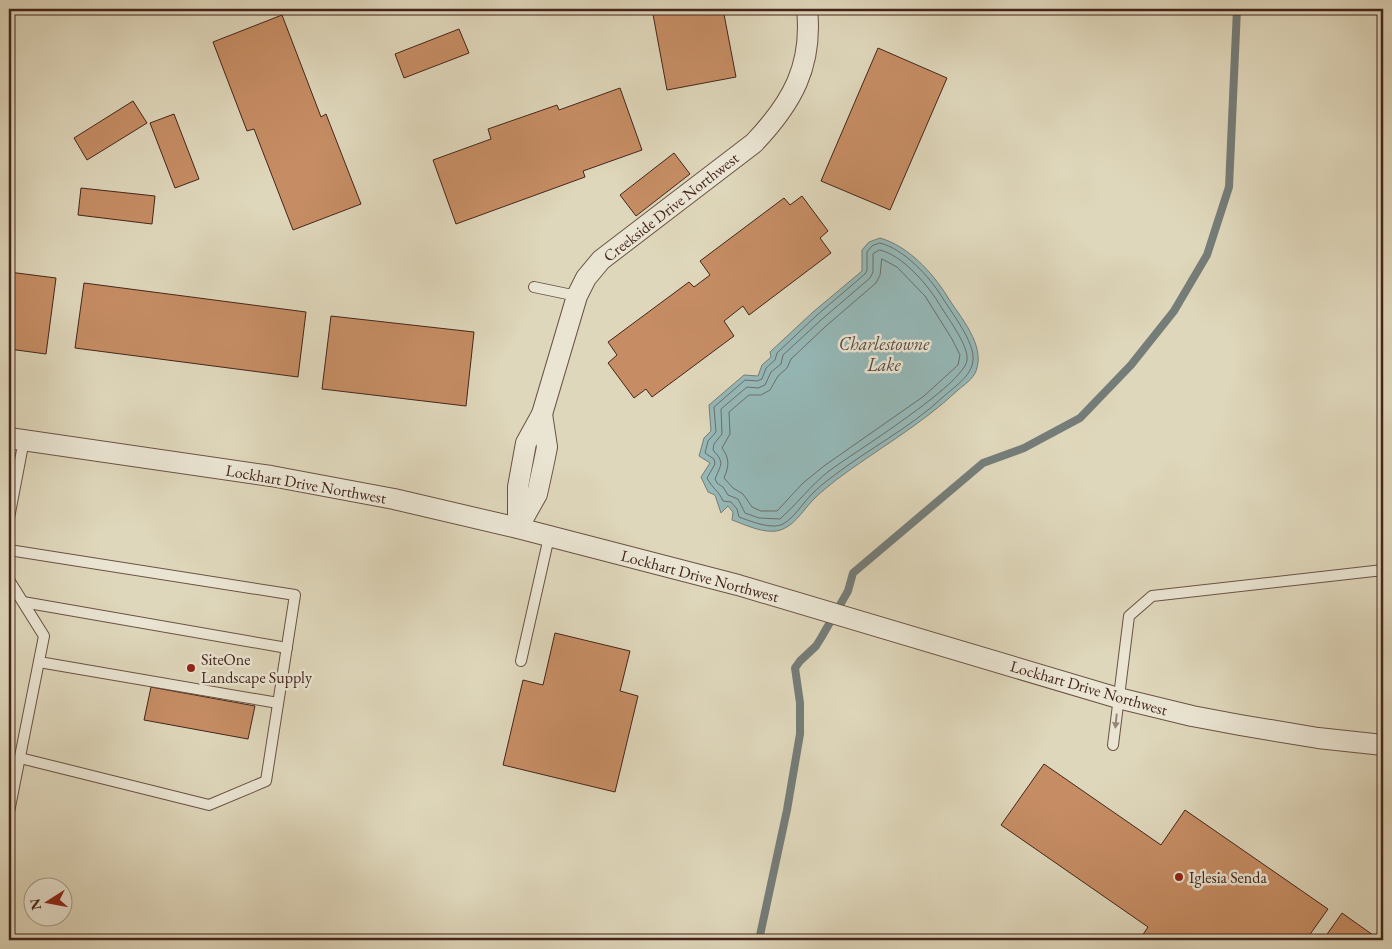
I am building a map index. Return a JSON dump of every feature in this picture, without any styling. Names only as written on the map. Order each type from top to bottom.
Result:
[{"type":"street","name":"Creekside Drive Northwest","points":[[518,528],[537,494],[547,447],[542,414],[577,296],[586,278],[601,260],[740,154],[773,123],[792,94],[802,70],[807,53],[807,9]]},
{"type":"street","name":"Lockhart Drive Northwest","points":[[17,439],[271,476],[394,499],[518,528],[738,586],[1118,698],[1192,716],[1240,725],[1342,741],[1383,745]]},
{"type":"lane","points":[[534,286],[577,296]]},
{"type":"lane","points":[[9,518],[17,439]]},
{"type":"lane","points":[[520,661],[549,536]]},
{"type":"lane","points":[[9,550],[295,595],[266,781],[209,805],[20,758]]},
{"type":"lane","points":[[1113,745],[1129,616],[1152,596],[1383,570]]},
{"type":"lane","points":[[9,580],[44,636],[9,812]]},
{"type":"lane","points":[[23,602],[287,648]]},
{"type":"lane","points":[[39,662],[278,703]]},
{"type":"water","name":"Charlestowne Lake","points":[[880,238],[910,254],[927,269],[941,287],[965,322],[975,341],[978,361],[975,374],[929,415],[836,480],[816,497],[797,519],[788,526],[777,531],[764,531],[732,520],[733,512],[728,506],[721,513],[715,495],[708,492],[701,477],[710,463],[699,456],[704,438],[711,431],[709,405],[744,375],[758,376],[762,365],[771,357],[770,352],[813,312],[862,271],[862,250],[869,242]]},
{"type":"building","points":[[652,9],[723,9],[736,77],[667,90]]},
{"type":"building","points":[[282,15],[321,117],[326,114],[361,204],[293,230],[254,129],[247,131],[213,42]]},
{"type":"building","points":[[459,29],[469,53],[404,78],[395,54]]},
{"type":"building","points":[[878,48],[947,78],[890,210],[821,181]]},
{"type":"building","points":[[620,88],[642,150],[583,171],[585,177],[456,224],[433,160],[491,139],[488,129],[557,105],[559,110]]},
{"type":"building","points":[[133,101],[147,123],[87,160],[74,138]]},
{"type":"building","points":[[174,114],[199,179],[175,188],[150,123]]},
{"type":"building","points":[[674,153],[690,174],[636,216],[620,195]]},
{"type":"building","points":[[81,188],[155,196],[152,224],[78,215]]},
{"type":"building","points":[[802,196],[828,231],[820,238],[831,253],[749,315],[743,306],[724,321],[734,336],[652,397],[646,389],[634,398],[608,363],[617,355],[608,342],[689,282],[694,287],[710,275],[700,261],[784,198],[790,205]]},
{"type":"building","points":[[9,272],[56,278],[46,354],[9,349]]},
{"type":"building","points":[[84,283],[306,312],[298,377],[75,348]]},
{"type":"building","points":[[331,316],[474,332],[466,406],[322,389]]},
{"type":"building","points":[[555,633],[630,651],[620,691],[638,696],[615,792],[503,765],[523,680],[543,685]]},
{"type":"building","points":[[151,687],[255,706],[248,739],[144,720]]},
{"type":"building","name":"Iglesia Senda","points":[[1044,764],[1161,845],[1185,810],[1328,909],[1306,940],[1147,940],[1142,936],[1148,927],[1001,825]]},
{"type":"building","points":[[1342,913],[1380,940],[1323,940]]},
{"type":"waterway","points":[[759,940],[787,810],[800,734],[800,703],[795,668],[821,638],[848,591],[853,573],[983,463],[1024,448],[1080,418],[1131,365],[1174,311],[1207,255],[1229,187],[1237,9]]},
{"type":"place","name":"SiteOne Landscape Supply","points":[[191,668]]},
{"type":"place","name":"Iglesia Senda","points":[[1179,877]]}]
